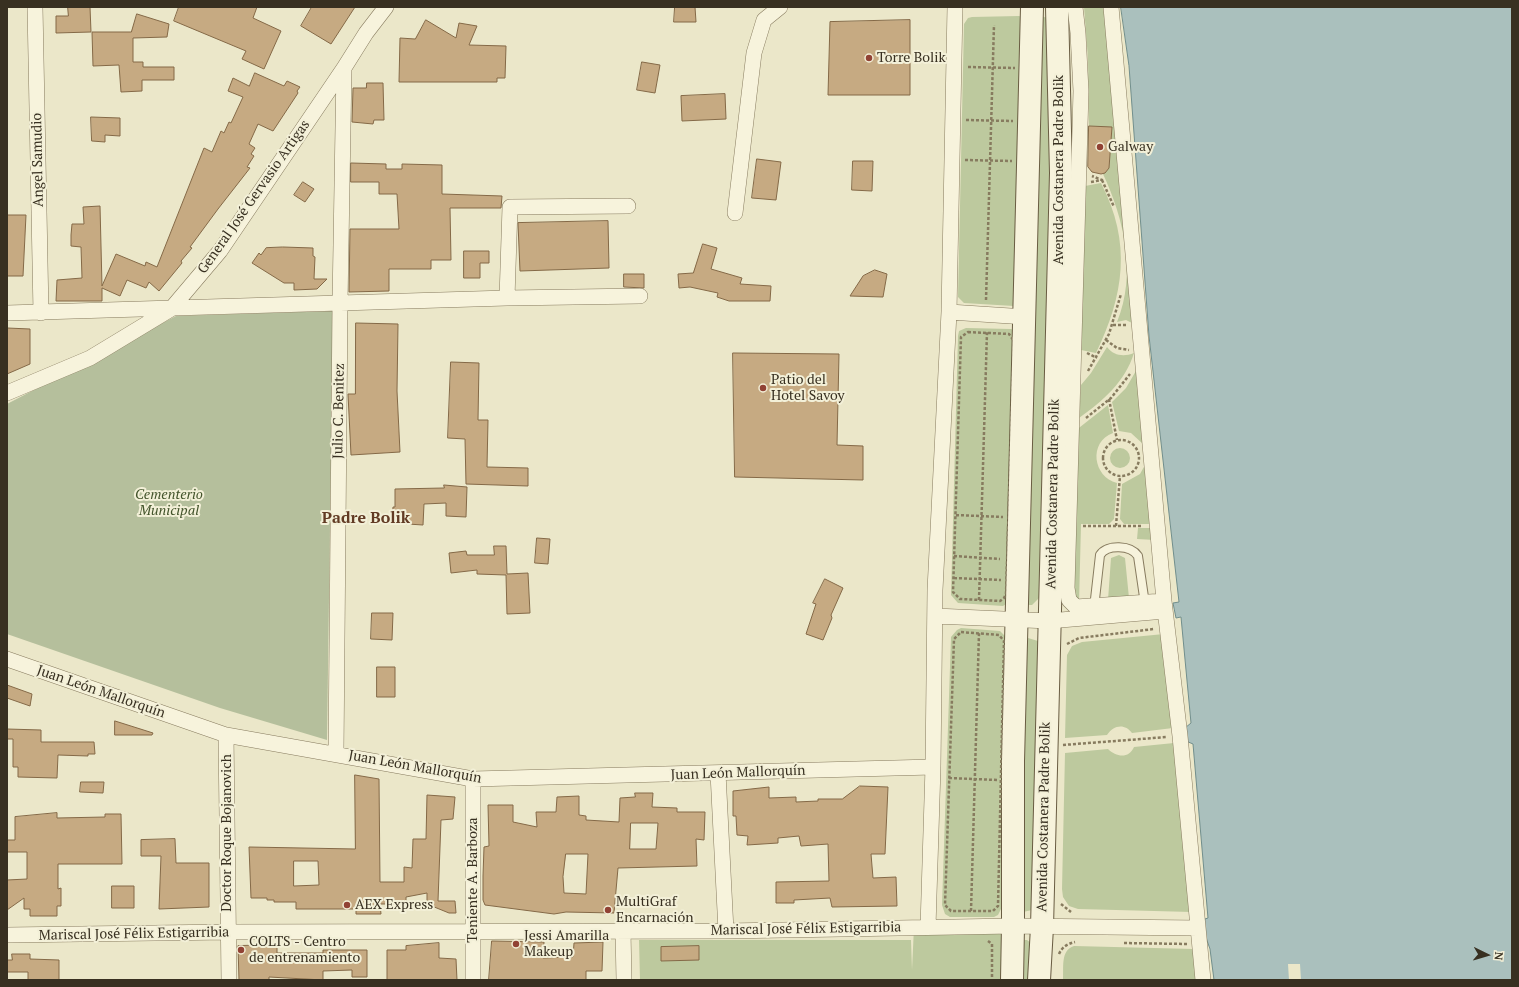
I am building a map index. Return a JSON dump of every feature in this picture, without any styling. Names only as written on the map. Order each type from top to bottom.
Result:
[{"type":"main road","name":"Avenida Costanera Padre Bolik","points":[[1012,980],[1013,761],[1026,317],[1032,7]]},
{"type":"main road","name":"Avenida Costanera Padre Bolik","points":[[1039,980],[1042,927],[1061,173],[1057,7]]},
{"type":"street","name":"Angel Samudio","points":[[35,7],[41,313]]},
{"type":"street","name":"General José Gervasio Artigas","points":[[171,309],[220,251],[366,33],[386,7]]},
{"type":"street","points":[[735,213],[754,53],[764,20],[780,7]]},
{"type":"street","points":[[928,927],[933,767],[935,616],[948,312],[955,7]]},
{"type":"street","points":[[1075,7],[1081,91],[1071,428],[1068,595],[1076,607],[1093,611]]},
{"type":"street","points":[[1111,7],[1142,349],[1156,526],[1168,608],[1167,628],[1200,928],[1199,944],[1203,980]]},
{"type":"street","name":"Julio C. Benitez","points":[[336,753],[340,303],[344,68]]},
{"type":"street","points":[[507,298],[510,207],[628,206]]},
{"type":"street","points":[[7,313],[507,298],[640,296]]},
{"type":"street","points":[[7,393],[90,358],[171,309]]},
{"type":"street","points":[[948,312],[1026,317]]},
{"type":"street","points":[[935,616],[1049,621],[1093,611],[1145,607],[1168,608]]},
{"type":"street","name":"Juan León Mallorquín","points":[[7,659],[226,735],[336,753],[473,779],[933,767]]},
{"type":"street","name":"Doctor Roque Bojanovich","points":[[226,735],[228,980]]},
{"type":"street","points":[[718,773],[726,931]]},
{"type":"street","name":"Teniente A. Barboza","points":[[473,779],[473,980]]},
{"type":"street","name":"Mariscal José Félix Estigarribia","points":[[7,936],[228,932],[726,931],[1013,926],[1200,928]]},
{"type":"street","points":[[624,931],[624,980]]},
{"type":"lane","points":[[1093,611],[1100,555],[1105,549],[1108,548],[1125,548],[1136,553],[1138,556],[1145,607]]},
{"type":"path","points":[[987,25],[1002,25]]},
{"type":"path","points":[[986,300],[994,25]]},
{"type":"path","points":[[967,59],[967,74]]},
{"type":"path","points":[[967,67],[1021,68]]},
{"type":"path","points":[[966,114],[966,127]]},
{"type":"path","points":[[966,120],[1019,121]]},
{"type":"path","points":[[964,167],[965,154]]},
{"type":"path","points":[[965,160],[1018,161]]},
{"type":"path","points":[[1102,180],[1109,192],[1116,214]]},
{"type":"path","points":[[1072,392],[1097,358],[1106,340],[1117,312],[1122,290]]},
{"type":"path","points":[[980,300],[993,301]]},
{"type":"path","points":[[968,332],[987,332],[1009,334],[1014,341],[1006,594],[1002,601],[960,599],[957,598],[953,592],[961,337],[968,332]]},
{"type":"path","points":[[979,600],[987,332]]},
{"type":"path","points":[[1106,340],[1124,350],[1142,349]]},
{"type":"path","points":[[1071,428],[1109,399],[1123,384],[1131,372]]},
{"type":"path","points":[[1109,399],[1117,440]]},
{"type":"path","points":[[1117,440],[1124,440],[1131,443],[1137,451],[1139,458],[1137,466],[1132,472],[1120,476],[1108,472],[1102,460],[1106,447],[1117,440]]},
{"type":"path","points":[[1116,526],[1120,476]]},
{"type":"path","points":[[956,515],[1008,517]]},
{"type":"path","points":[[1083,526],[1156,526]]},
{"type":"path","points":[[954,556],[1007,559]]},
{"type":"path","points":[[954,578],[1006,580]]},
{"type":"path","points":[[1065,646],[1071,640],[1078,638],[1167,628]]},
{"type":"path","points":[[961,632],[979,633],[1000,635],[1004,641],[998,906],[993,911],[951,911],[945,904],[954,639],[961,632]]},
{"type":"path","points":[[971,911],[979,633]]},
{"type":"path","points":[[1060,745],[1180,736]]},
{"type":"path","points":[[949,778],[1001,780]]},
{"type":"path","points":[[1058,899],[1062,907],[1072,913]]},
{"type":"path","points":[[986,940],[992,944],[993,950],[992,980]]},
{"type":"path","points":[[1058,957],[1061,950],[1067,945],[1074,942],[1082,942]]},
{"type":"path","points":[[1121,943],[1199,944]]},
{"type":"green space","points":[[1084,7],[1106,7],[1135,321],[1132,323],[1126,320],[1117,322],[1123,304],[1127,266],[1122,228],[1117,209],[1103,174],[1109,168],[1112,128],[1089,126],[1088,59]]},
{"type":"green space","points":[[1040,16],[1048,18],[1054,86],[1039,598],[1032,605],[1026,605]]},
{"type":"green space","points":[[972,17],[1022,17],[1014,306],[964,303],[958,297],[964,24],[968,18]]},
{"type":"green space","points":[[1101,183],[1111,205],[1117,227],[1121,269],[1113,310],[1106,332],[1096,353],[1081,350],[1085,186]]},
{"type":"green space","name":"Cementerio Municipal","points":[[333,311],[327,740],[220,708],[7,634],[7,404],[176,316]]},
{"type":"green space","points":[[966,328],[1011,329],[1015,331],[1006,604],[1003,606],[958,603],[951,595],[958,336],[959,331]]},
{"type":"green space","points":[[1107,347],[1119,355],[1134,353],[1119,382],[1105,398],[1079,418],[1081,385],[1091,373]]},
{"type":"green space","points":[[1140,364],[1143,444],[1131,433],[1119,431],[1112,402],[1126,388]]},
{"type":"green space","points":[[1108,405],[1113,433],[1105,437],[1100,444],[1097,451],[1097,459],[1103,474],[1117,483],[1114,519],[1109,524],[1081,524],[1079,604],[1071,596],[1075,431]]},
{"type":"green space","points":[[1120,448],[1127,451],[1130,458],[1127,465],[1120,468],[1113,465],[1110,458],[1113,451]]},
{"type":"green space","points":[[1145,465],[1153,524],[1124,524],[1120,519],[1122,484],[1140,474]]},
{"type":"green space","points":[[1138,528],[1153,528],[1155,540],[1137,539]]},
{"type":"green space","points":[[1119,555],[1125,558],[1129,598],[1108,600],[1111,558]]},
{"type":"green space","points":[[961,628],[1000,631],[1007,638],[1002,907],[998,915],[994,917],[950,917],[945,914],[942,905],[951,637]]},
{"type":"green space","points":[[1164,634],[1173,728],[1132,733],[1126,728],[1119,726],[1112,729],[1107,735],[1065,738],[1067,655],[1072,646],[1082,642]]},
{"type":"green space","points":[[1028,638],[1038,641],[1032,910],[1023,912],[1024,639]]},
{"type":"green space","points":[[1174,743],[1192,912],[1078,909],[1069,906],[1063,897],[1062,889],[1065,753],[1108,749],[1115,754],[1122,756],[1129,754],[1134,747]]},
{"type":"green space","points":[[1013,926],[1012,980],[640,980],[639,940],[911,940],[912,970],[914,927]]},
{"type":"green space","points":[[1021,940],[1027,940],[1031,943],[1030,980],[1016,980]]},
{"type":"green space","points":[[1074,946],[1194,949],[1197,980],[1063,980],[1063,965],[1065,956],[1067,951]]},
{"type":"water","points":[[1121,7],[1512,7],[1512,980],[1214,980],[1210,949],[1204,932],[1202,920],[1208,918],[1193,744],[1186,741],[1185,728],[1191,723],[1181,617],[1176,618],[1173,603],[1179,602],[1149,336],[1129,66]]},
{"type":"pier","points":[[1288,964],[1300,964],[1301,980],[1289,980]]},
{"type":"building","points":[[68,7],[90,7],[91,32],[56,33],[56,16],[68,16]]},
{"type":"building","points":[[179,7],[257,7],[253,18],[281,31],[264,69],[242,59],[246,51],[174,21]]},
{"type":"building","points":[[312,7],[355,7],[331,44],[301,26]]},
{"type":"building","points":[[675,7],[695,7],[696,22],[674,22]]},
{"type":"building","points":[[137,14],[169,24],[167,37],[133,38],[133,62],[143,62],[143,67],[174,67],[174,80],[142,80],[142,91],[121,92],[119,65],[93,66],[92,32],[131,32]]},
{"type":"building","points":[[426,20],[456,38],[459,23],[477,26],[469,45],[506,46],[505,78],[497,78],[497,82],[399,82],[400,38],[415,39]]},
{"type":"building","name":"Torre Bolik","points":[[910,20],[910,95],[828,95],[830,22]]},
{"type":"building","points":[[642,62],[660,65],[655,93],[637,90]]},
{"type":"building","points":[[255,73],[284,86],[287,81],[300,87],[297,91],[298,93],[273,131],[258,124],[249,144],[255,148],[251,154],[254,156],[247,167],[250,168],[190,247],[192,248],[181,261],[182,263],[159,291],[149,282],[146,288],[127,280],[120,296],[102,288],[102,301],[56,301],[57,280],[82,278],[81,247],[71,246],[71,235],[72,224],[84,224],[83,207],[100,206],[102,286],[116,254],[145,266],[146,262],[157,267],[204,148],[212,152],[221,131],[224,133],[229,122],[231,123],[243,97],[228,91],[233,78],[249,86]]},
{"type":"building","points":[[367,83],[383,83],[384,120],[374,120],[373,124],[352,122],[353,88],[366,88]]},
{"type":"building","points":[[725,94],[726,119],[682,121],[681,96]]},
{"type":"building","points":[[91,117],[120,118],[120,136],[105,135],[105,142],[92,141]]},
{"type":"building","name":"Galway","points":[[1089,126],[1112,127],[1109,168],[1105,173],[1101,174],[1092,172],[1088,167]]},
{"type":"building","points":[[757,159],[781,162],[776,200],[752,198]]},
{"type":"building","points":[[853,161],[873,161],[872,191],[852,190]]},
{"type":"building","points":[[351,163],[386,164],[386,169],[402,169],[402,164],[442,165],[442,194],[502,196],[501,208],[450,208],[451,260],[431,260],[431,269],[389,269],[389,291],[349,292],[350,229],[399,229],[397,194],[379,194],[379,182],[351,182]]},
{"type":"building","points":[[303,182],[314,189],[305,202],[294,195]]},
{"type":"building","points":[[7,215],[26,215],[23,276],[7,276]]},
{"type":"building","points":[[608,221],[609,268],[520,271],[518,223]]},
{"type":"building","points":[[703,244],[717,248],[711,269],[742,278],[740,284],[771,286],[770,301],[729,301],[717,297],[718,293],[690,287],[679,288],[678,274],[693,273]]},
{"type":"building","points":[[266,248],[313,248],[313,256],[315,257],[314,279],[327,279],[317,289],[294,290],[294,283],[284,283],[252,263],[259,253],[261,255]]},
{"type":"building","points":[[464,251],[489,251],[489,263],[480,263],[480,278],[464,278]]},
{"type":"building","points":[[875,270],[887,274],[883,297],[850,296],[863,276]]},
{"type":"building","points":[[624,274],[644,274],[644,288],[624,287]]},
{"type":"building","points":[[356,323],[398,324],[397,391],[400,452],[351,455],[348,394],[355,394]]},
{"type":"building","points":[[7,328],[30,329],[30,364],[7,374]]},
{"type":"building","points":[[733,353],[839,354],[837,445],[863,446],[863,480],[735,477]]},
{"type":"building","points":[[451,362],[479,363],[478,420],[488,420],[487,467],[528,468],[528,486],[466,484],[465,439],[448,438]]},
{"type":"building","points":[[444,485],[467,487],[466,517],[446,516],[446,503],[424,504],[423,525],[392,523],[393,507],[395,507],[395,489],[444,488]]},
{"type":"building","points":[[537,538],[550,539],[548,564],[535,563]]},
{"type":"building","points":[[494,546],[506,546],[507,574],[528,573],[530,613],[507,614],[506,575],[477,574],[477,570],[451,573],[449,553],[466,551],[467,555],[494,555]]},
{"type":"building","points":[[825,579],[843,588],[831,615],[832,618],[823,640],[806,634],[816,604],[813,603]]},
{"type":"building","points":[[372,613],[393,613],[392,640],[371,639]]},
{"type":"building","points":[[377,667],[395,667],[395,697],[377,697]]},
{"type":"building","points":[[7,685],[32,694],[30,706],[7,698]]},
{"type":"building","points":[[115,721],[153,733],[152,735],[115,735]]},
{"type":"building","points":[[7,729],[41,730],[41,742],[94,742],[95,754],[88,754],[88,756],[58,755],[57,778],[18,777],[18,767],[13,767],[13,739],[7,739]]},
{"type":"building","points":[[355,775],[379,779],[380,882],[404,882],[404,867],[412,868],[413,839],[426,839],[427,795],[455,797],[453,819],[441,820],[438,901],[455,901],[456,913],[449,913],[422,902],[427,902],[427,893],[406,897],[406,904],[380,904],[381,914],[356,914],[356,909],[296,909],[296,902],[274,902],[274,900],[267,900],[267,898],[251,898],[249,847],[355,849]],"holes":[[[294,861],[318,861],[319,885],[294,886]]]},
{"type":"building","points":[[81,782],[104,782],[103,793],[80,792]]},
{"type":"building","points":[[860,786],[888,787],[885,854],[871,854],[873,878],[896,877],[897,906],[832,907],[830,898],[794,900],[794,903],[776,903],[776,882],[829,881],[828,844],[801,846],[799,836],[778,838],[778,843],[747,845],[748,836],[737,835],[736,816],[733,816],[733,791],[769,787],[769,798],[796,797],[796,802],[818,801],[818,799],[842,799]]},
{"type":"building","points":[[635,793],[653,793],[652,807],[677,808],[677,812],[705,812],[704,840],[696,839],[697,866],[618,868],[614,913],[566,912],[554,914],[485,905],[483,900],[483,876],[484,847],[489,846],[488,805],[513,805],[513,822],[537,827],[536,812],[556,812],[557,797],[579,796],[579,815],[586,816],[586,820],[619,822],[620,798],[635,797]],"holes":[[[631,823],[658,823],[656,849],[630,849]],[[566,854],[588,854],[586,894],[564,893],[563,877]]]},
{"type":"building","points":[[57,813],[57,818],[105,817],[105,814],[121,814],[122,864],[58,864],[58,889],[61,888],[61,906],[57,906],[57,916],[30,916],[30,909],[24,909],[24,898],[7,910],[7,880],[27,879],[27,852],[7,852],[7,840],[15,840],[15,817]]},
{"type":"building","points":[[175,839],[176,863],[209,863],[209,907],[159,909],[161,856],[141,856],[141,840]]},
{"type":"building","points":[[112,886],[134,886],[134,908],[112,908]]},
{"type":"building","points":[[492,941],[544,942],[543,958],[573,957],[574,943],[603,942],[602,971],[586,971],[586,980],[489,980]]},
{"type":"building","points":[[439,943],[439,958],[456,959],[457,980],[387,980],[387,950],[406,950],[406,946]]},
{"type":"building","points":[[277,945],[277,953],[323,953],[323,950],[367,950],[367,977],[352,977],[352,970],[323,971],[323,980],[269,977],[269,980],[239,980],[238,946]]},
{"type":"building","points":[[699,946],[699,960],[661,961],[661,947]]},
{"type":"building","points":[[12,954],[30,954],[30,959],[59,960],[59,980],[28,980],[28,972],[7,972],[7,960],[12,960]]},
{"type":"place","name":"Torre Bolik","points":[[869,58]]},
{"type":"place","name":"Galway","points":[[1100,147]]},
{"type":"place","name":"Patio del Hotel Savoy","points":[[763,388]]},
{"type":"place","name":"AEX Express","points":[[347,905]]},
{"type":"place","name":"MultiGraf Encarnación","points":[[608,910]]},
{"type":"place","name":"Jessi Amarilla Makeup","points":[[516,944]]},
{"type":"place","name":"COLTS - Centro de entrenamiento","points":[[241,950]]},
{"type":"district","name":"Padre Bolik","points":[[366,518]]}]
